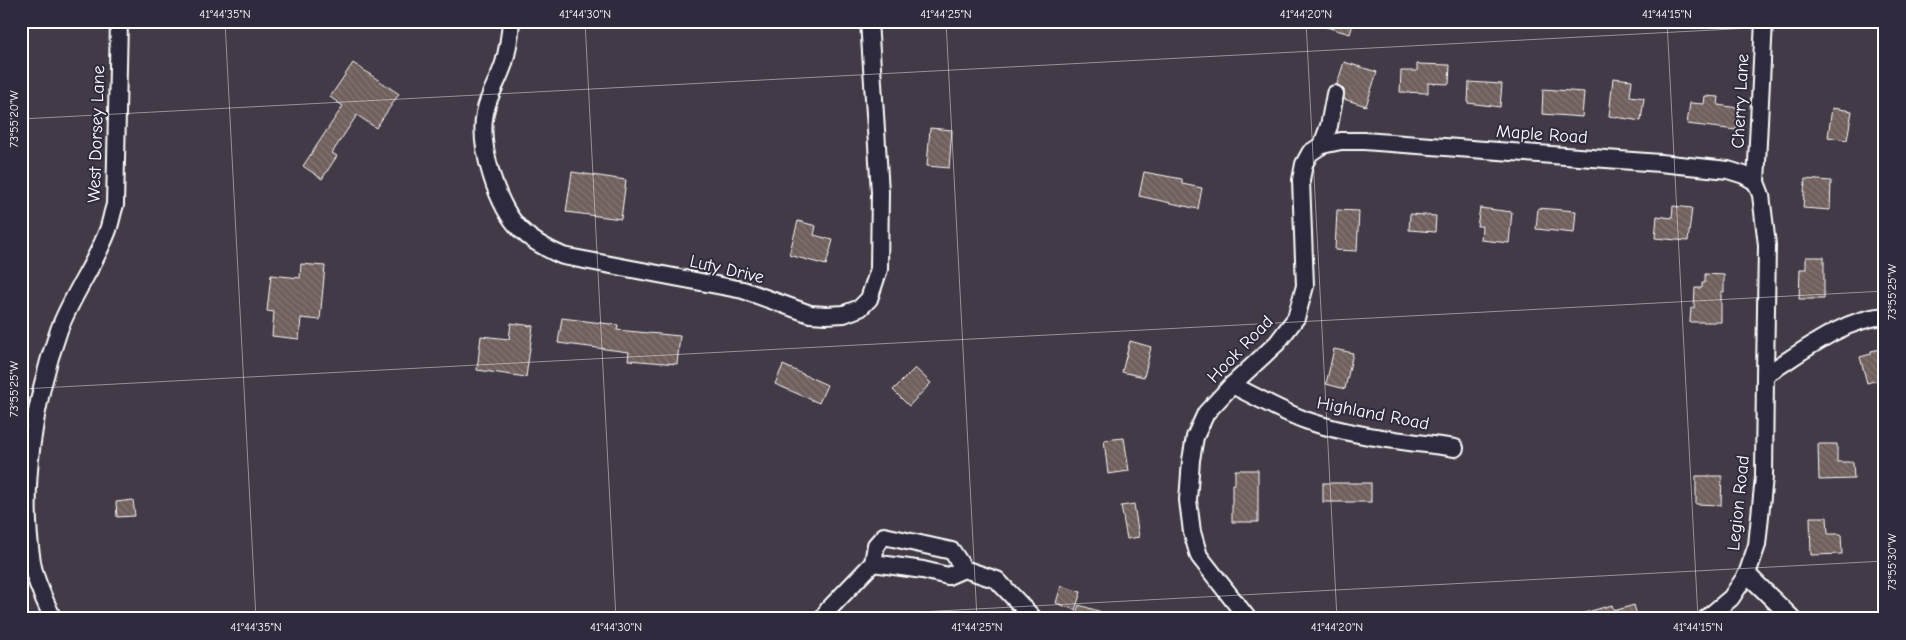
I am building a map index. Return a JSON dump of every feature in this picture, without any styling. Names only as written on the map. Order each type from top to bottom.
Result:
[{"type":"street","name":"West Dorsey Lane","points":[[53,619],[39,588],[32,563],[27,505],[31,446],[46,371],[60,328],[109,230],[114,204],[120,21]]},
{"type":"street","name":"Luty Drive","points":[[512,21],[504,63],[485,112],[483,132],[491,176],[506,212],[521,231],[563,256],[664,276],[704,281],[735,288],[810,314],[826,315],[844,314],[860,308],[869,299],[879,268],[880,192],[869,21]]},
{"type":"street","name":"Cherry Lane","points":[[1756,182],[1764,21]]},
{"type":"street","name":"Hook Road","points":[[1248,619],[1199,556],[1192,532],[1188,500],[1191,460],[1196,437],[1206,413],[1232,385],[1278,343],[1296,318],[1305,286],[1301,180],[1304,164],[1310,153],[1322,145],[1329,126],[1335,94]]},
{"type":"street","name":"Maple Road","points":[[1322,145],[1341,141],[1364,141],[1660,163],[1728,170],[1744,175],[1756,182]]},
{"type":"street","name":"Legion Road","points":[[1706,619],[1730,598],[1747,574],[1757,545],[1764,477],[1767,245],[1761,195],[1756,182]]},
{"type":"street","points":[[1765,375],[1842,327],[1875,316],[1885,316]]},
{"type":"street","name":"Highland Road","points":[[1232,385],[1306,420],[1333,429],[1455,448]]},
{"type":"street","points":[[822,619],[828,610],[873,564],[876,545],[884,536],[952,551],[964,569],[997,580],[1034,619]]},
{"type":"street","points":[[873,564],[923,570],[948,576],[964,569]]},
{"type":"street","points":[[1747,574],[1793,619]]},
{"type":"building","points":[[1317,21],[1354,21],[1350,34],[1316,24]]},
{"type":"building","points":[[1344,62],[1377,72],[1366,106],[1344,99],[1344,90],[1337,84]]},
{"type":"building","points":[[353,63],[399,94],[376,128],[357,115],[332,153],[337,156],[322,179],[303,166],[343,106],[330,97]]},
{"type":"building","points":[[1417,64],[1450,65],[1449,84],[1428,83],[1428,93],[1400,92],[1401,71],[1417,71]]},
{"type":"building","points":[[1613,78],[1632,80],[1630,96],[1644,98],[1641,121],[1609,116]]},
{"type":"building","points":[[1469,82],[1502,84],[1500,107],[1468,103]]},
{"type":"building","points":[[1543,89],[1584,92],[1582,117],[1542,114]]},
{"type":"building","points":[[1705,96],[1719,97],[1718,105],[1738,108],[1736,130],[1687,124],[1690,103],[1704,104]]},
{"type":"building","points":[[1832,108],[1852,111],[1847,140],[1828,137]]},
{"type":"building","points":[[930,128],[952,130],[949,168],[927,166]]},
{"type":"building","points":[[572,172],[626,180],[621,219],[566,212]]},
{"type":"building","points":[[1144,172],[1182,179],[1182,184],[1202,188],[1198,209],[1139,196]]},
{"type":"building","points":[[1805,179],[1831,181],[1830,210],[1803,208]]},
{"type":"building","points":[[1673,206],[1692,208],[1688,241],[1655,238],[1657,216],[1672,218]]},
{"type":"building","points":[[1480,208],[1512,212],[1509,243],[1481,240],[1482,226],[1477,226]]},
{"type":"building","points":[[1538,208],[1576,211],[1574,233],[1536,229]]},
{"type":"building","points":[[1337,210],[1359,211],[1357,251],[1335,250]]},
{"type":"building","points":[[1410,214],[1436,216],[1435,232],[1409,230]]},
{"type":"building","points":[[798,221],[816,226],[814,235],[833,240],[826,265],[789,255]]},
{"type":"building","points":[[1806,257],[1824,257],[1824,299],[1799,299],[1800,269],[1806,269]]},
{"type":"building","points":[[301,264],[325,266],[320,320],[301,318],[299,339],[272,336],[274,312],[267,311],[271,275],[300,278]]},
{"type":"building","points":[[1705,274],[1724,275],[1724,292],[1721,292],[1721,322],[1690,322],[1691,308],[1694,308],[1695,288],[1702,288],[1702,283],[1705,283]]},
{"type":"building","points":[[562,318],[618,325],[617,330],[680,336],[677,364],[628,360],[629,352],[558,343]]},
{"type":"building","points":[[511,323],[533,326],[526,377],[477,370],[481,336],[509,339]]},
{"type":"building","points":[[1130,341],[1151,347],[1144,377],[1122,372]]},
{"type":"building","points":[[1885,348],[1885,378],[1867,383],[1860,357],[1871,354],[1871,351]]},
{"type":"building","points":[[1334,349],[1353,353],[1345,389],[1326,384]]},
{"type":"building","points":[[783,365],[827,385],[819,403],[775,384]]},
{"type":"building","points":[[915,368],[931,383],[909,406],[893,390]]},
{"type":"building","points":[[1124,438],[1129,471],[1108,474],[1104,440]]},
{"type":"building","points":[[1818,444],[1837,444],[1837,462],[1853,462],[1854,479],[1819,480]]},
{"type":"building","points":[[1235,470],[1258,470],[1258,522],[1232,522],[1232,484],[1235,484]]},
{"type":"building","points":[[1696,476],[1722,476],[1721,505],[1696,504]]},
{"type":"building","points":[[1323,483],[1371,483],[1371,502],[1323,502]]},
{"type":"building","points":[[133,500],[135,516],[117,517],[116,502]]},
{"type":"building","points":[[1134,504],[1139,537],[1127,539],[1121,506]]},
{"type":"building","points":[[1810,517],[1827,517],[1828,534],[1841,534],[1842,554],[1811,555]]},
{"type":"building","points":[[1061,586],[1081,592],[1075,610],[1056,603]]},
{"type":"building","points":[[1079,605],[1114,616],[1113,619],[1074,619]]},
{"type":"building","points":[[1612,605],[1614,611],[1634,605],[1638,619],[1577,619],[1577,615]]}]
